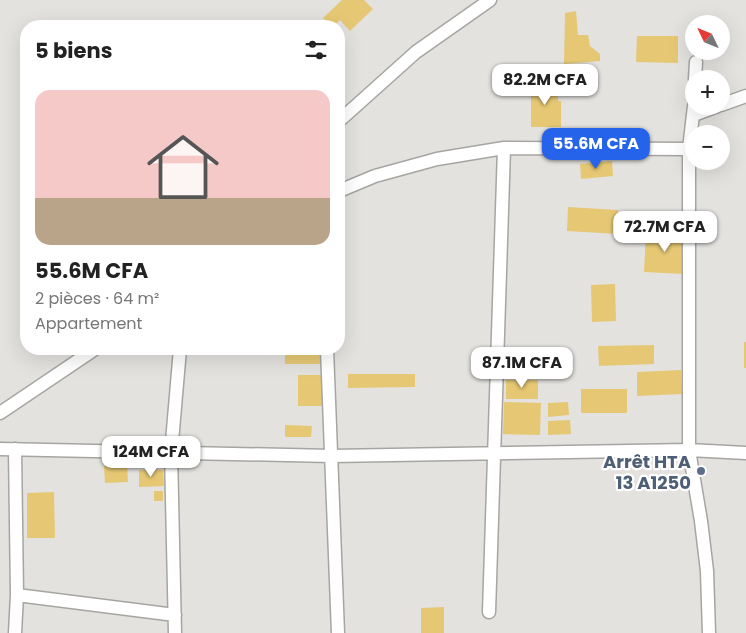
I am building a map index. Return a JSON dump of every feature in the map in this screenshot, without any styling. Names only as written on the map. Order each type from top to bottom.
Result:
[{"type":"street","points":[[345,116],[416,52],[490,0]]},
{"type":"street","points":[[696,62],[696,70]]},
{"type":"street","points":[[730,102],[746,96]]},
{"type":"street","points":[[489,612],[504,148]]},
{"type":"street","points":[[345,188],[375,176],[437,159],[504,148],[685,149]]},
{"type":"street","points":[[689,170],[689,450],[706,561],[709,633]]},
{"type":"street","points":[[2,410],[87,355]]},
{"type":"street","points":[[176,633],[171,453],[179,355]]},
{"type":"street","points":[[328,355],[338,633]]},
{"type":"street","points":[[0,449],[332,456],[689,450],[746,453]]},
{"type":"street","points":[[15,449],[17,595],[15,633]]},
{"type":"street","points":[[17,595],[175,615]]},
{"type":"building","points":[[342,0],[364,0],[373,9],[350,31],[345,26],[345,20],[325,20],[323,18]]},
{"type":"building","points":[[576,11],[578,35],[588,35],[590,46],[600,54],[600,61],[564,64],[565,13]]},
{"type":"building","points":[[637,36],[678,36],[678,63],[636,62]]},
{"type":"building","points":[[531,83],[558,83],[558,101],[561,101],[561,127],[531,127]]},
{"type":"building","points":[[612,161],[613,176],[581,179],[580,164]]},
{"type":"building","points":[[568,207],[618,210],[617,234],[567,231]]},
{"type":"building","points":[[646,233],[685,234],[683,274],[644,272]]},
{"type":"building","points":[[615,284],[616,321],[592,322],[591,285]]},
{"type":"building","points":[[744,342],[746,342],[746,368],[744,368]]},
{"type":"building","points":[[654,345],[654,364],[599,366],[598,346]]},
{"type":"building","points":[[285,355],[320,355],[320,364],[285,364]]},
{"type":"building","points":[[681,370],[682,394],[637,396],[637,372]]},
{"type":"building","points":[[348,374],[415,374],[415,387],[348,388]]},
{"type":"building","points":[[298,375],[322,375],[322,406],[298,406]]},
{"type":"building","points":[[506,380],[538,380],[538,399],[506,399]]},
{"type":"building","points":[[581,389],[627,389],[627,413],[581,413]]},
{"type":"building","points":[[504,402],[541,403],[540,435],[503,434]]},
{"type":"building","points":[[568,402],[569,415],[548,417],[548,403]]},
{"type":"building","points":[[570,420],[571,434],[548,435],[548,421]]},
{"type":"building","points":[[285,425],[312,426],[311,437],[285,437]]},
{"type":"building","points":[[127,464],[128,482],[105,483],[104,466]]},
{"type":"building","points":[[139,470],[163,470],[164,486],[139,487]]},
{"type":"building","points":[[154,491],[163,491],[163,501],[154,501]]},
{"type":"building","points":[[54,492],[55,538],[27,538],[27,493]]},
{"type":"building","points":[[444,607],[444,633],[421,633],[421,608]]},
{"type":"place","name":"Arrêt HTA 13 A1250","points":[[701,471]]}]
